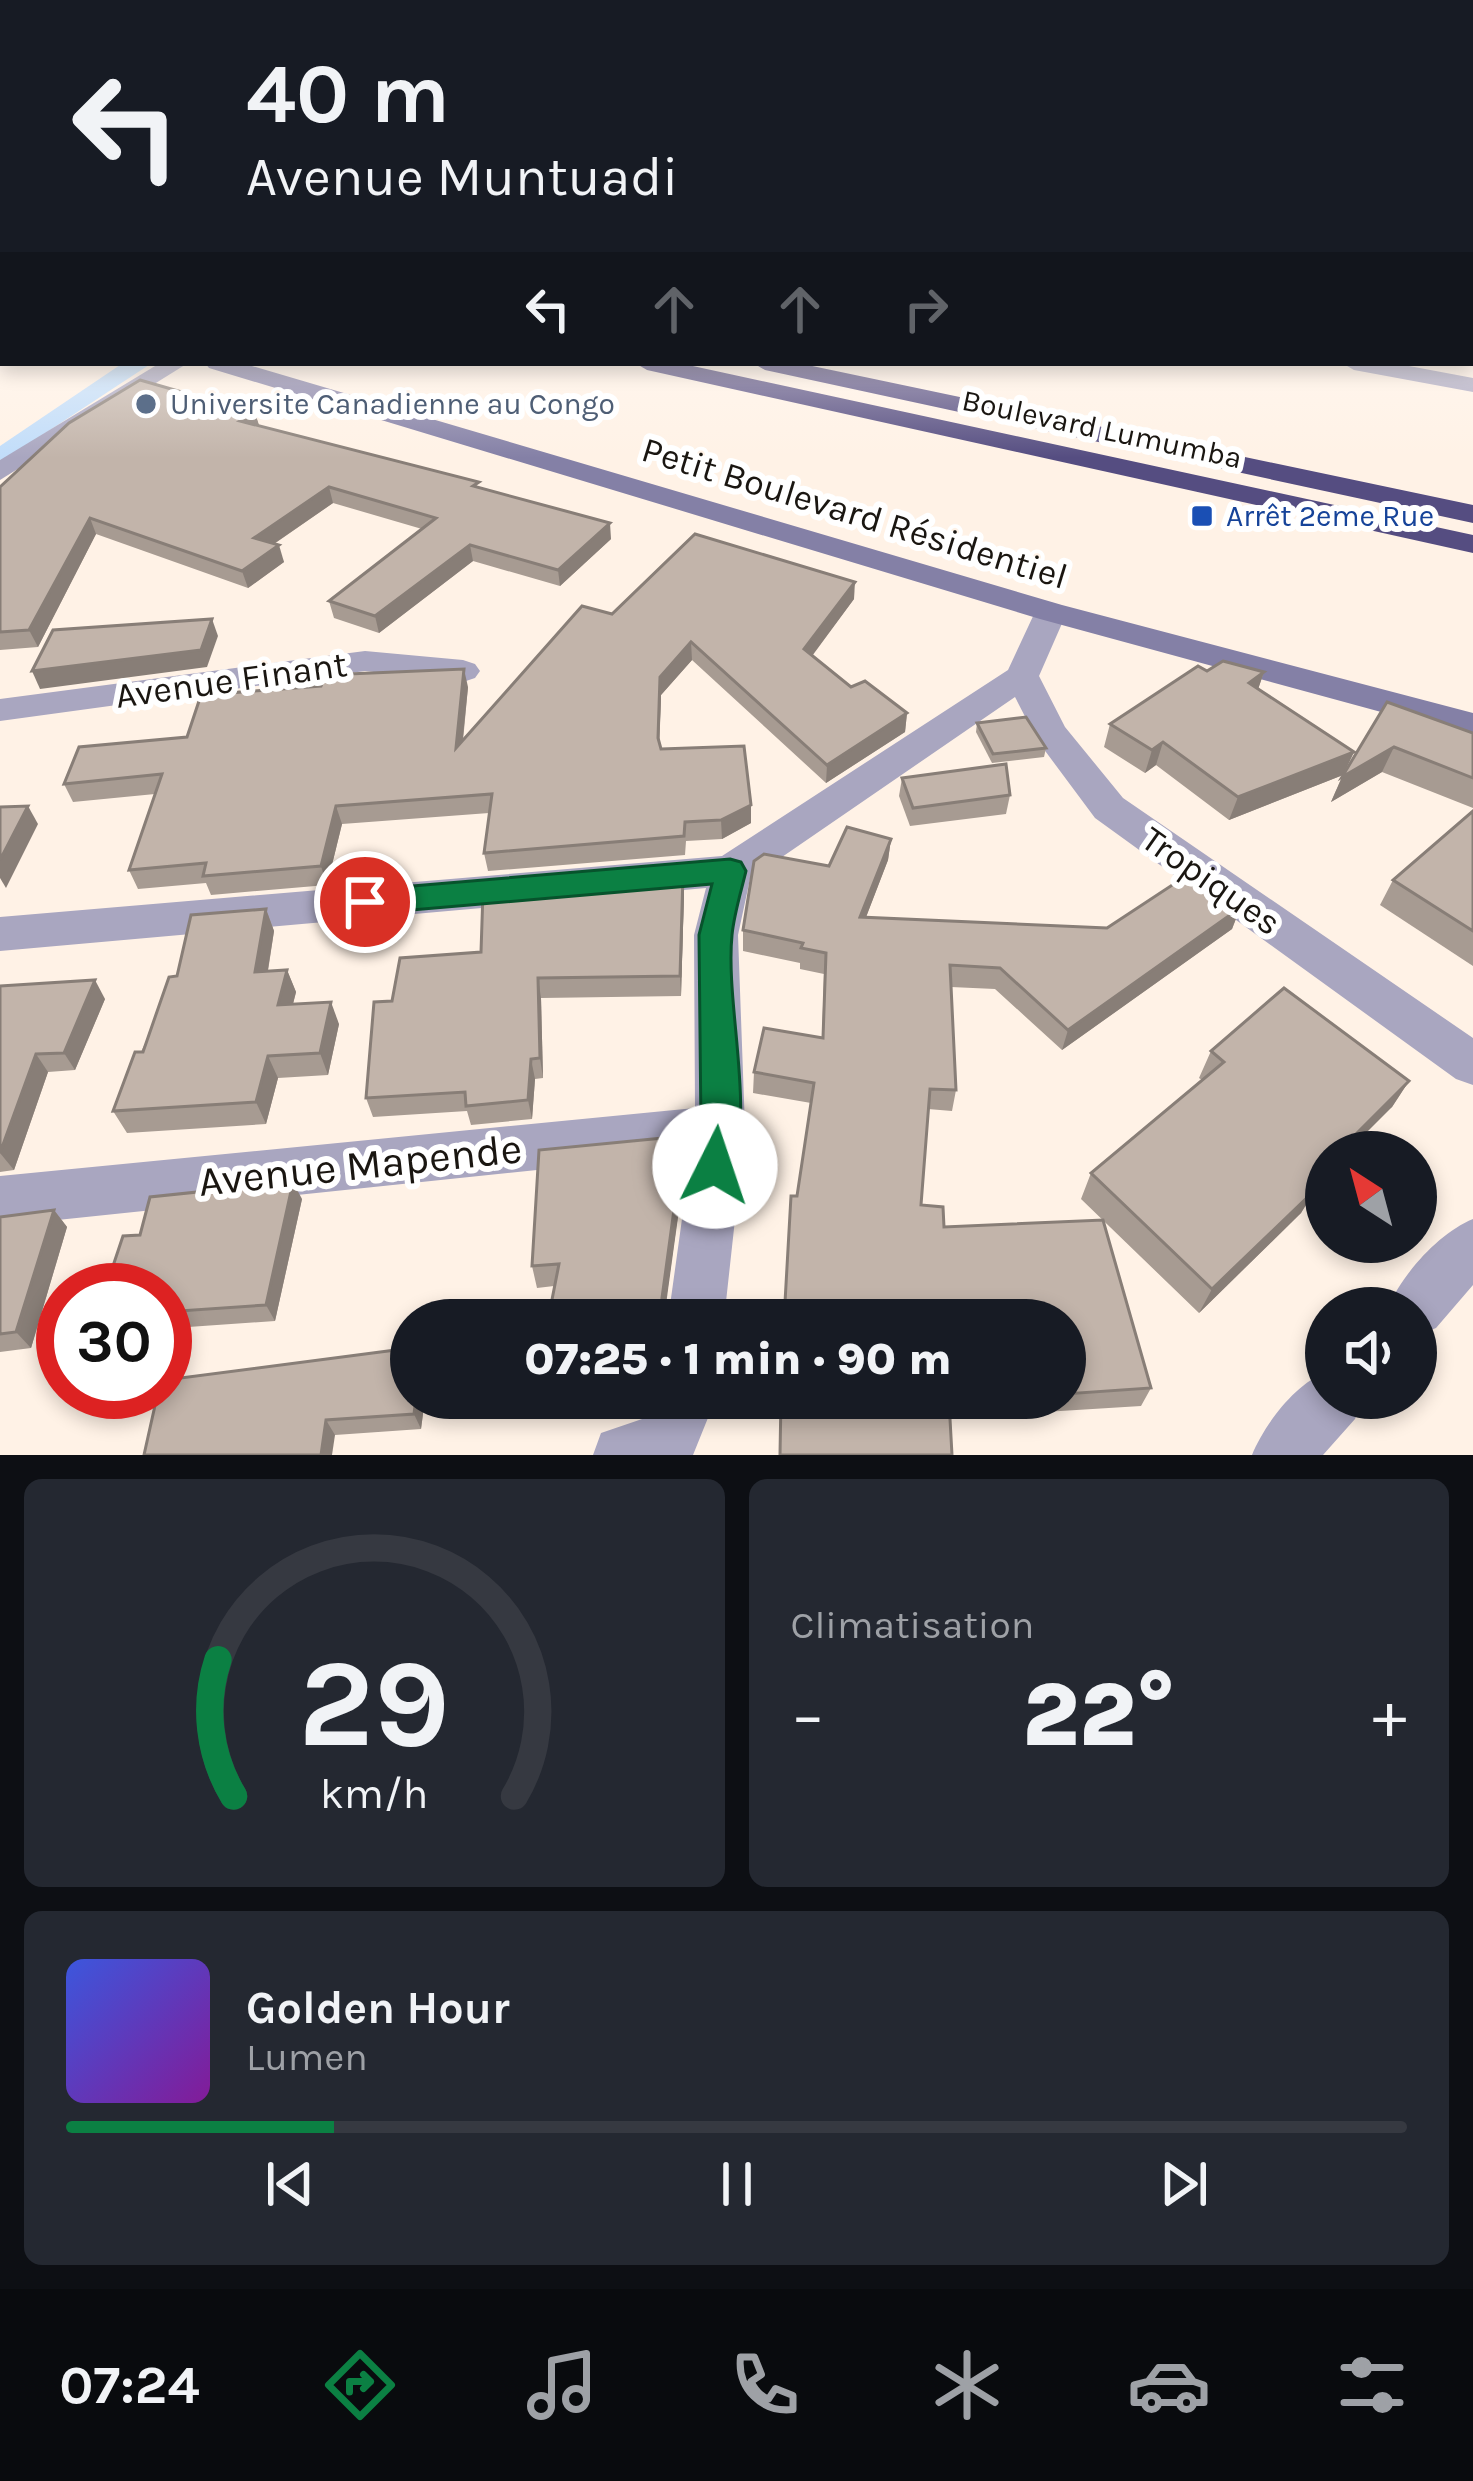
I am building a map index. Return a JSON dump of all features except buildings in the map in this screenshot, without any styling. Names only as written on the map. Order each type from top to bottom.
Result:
[{"type":"highway","name":"Boulevard Lumumba","points":[[661,366],[1473,544]]},
{"type":"highway","name":"Boulevard Lumumba","points":[[779,366],[1473,514]]},
{"type":"street","points":[[0,472],[171,366]]},
{"type":"street","name":"Petit Boulevard Résidentiel","points":[[226,366],[1037,644],[1473,725]]},
{"type":"street","points":[[1378,366],[1466,377]]},
{"type":"street","points":[[0,934],[730,871],[1037,644]]},
{"type":"street","name":"Tropiques","points":[[1037,644],[1050,732],[1109,808],[1473,1064]]},
{"type":"street","name":"Avenue Finant","points":[[0,710],[365,662],[463,671]]},
{"type":"street","points":[[699,1299],[720,1128],[716,935],[730,871]]},
{"type":"street","name":"Avenue Mapende","points":[[0,1201],[720,1128]]},
{"type":"street","points":[[1435,1287],[1473,1245]]},
{"type":"street","points":[[1282,1455],[1315,1419]]},
{"type":"water","points":[[119,366],[147,366],[27,445],[28,449],[0,460],[0,446]]},
{"type":"place","name":"Universite Canadienne au Congo","points":[[146,404]]},
{"type":"place","name":"Arrêt 2eme Rue","points":[[1202,516]]},
{"type":"route","points":[[365,902],[730,871],[716,935],[720,1128],[715,1166]]}]
